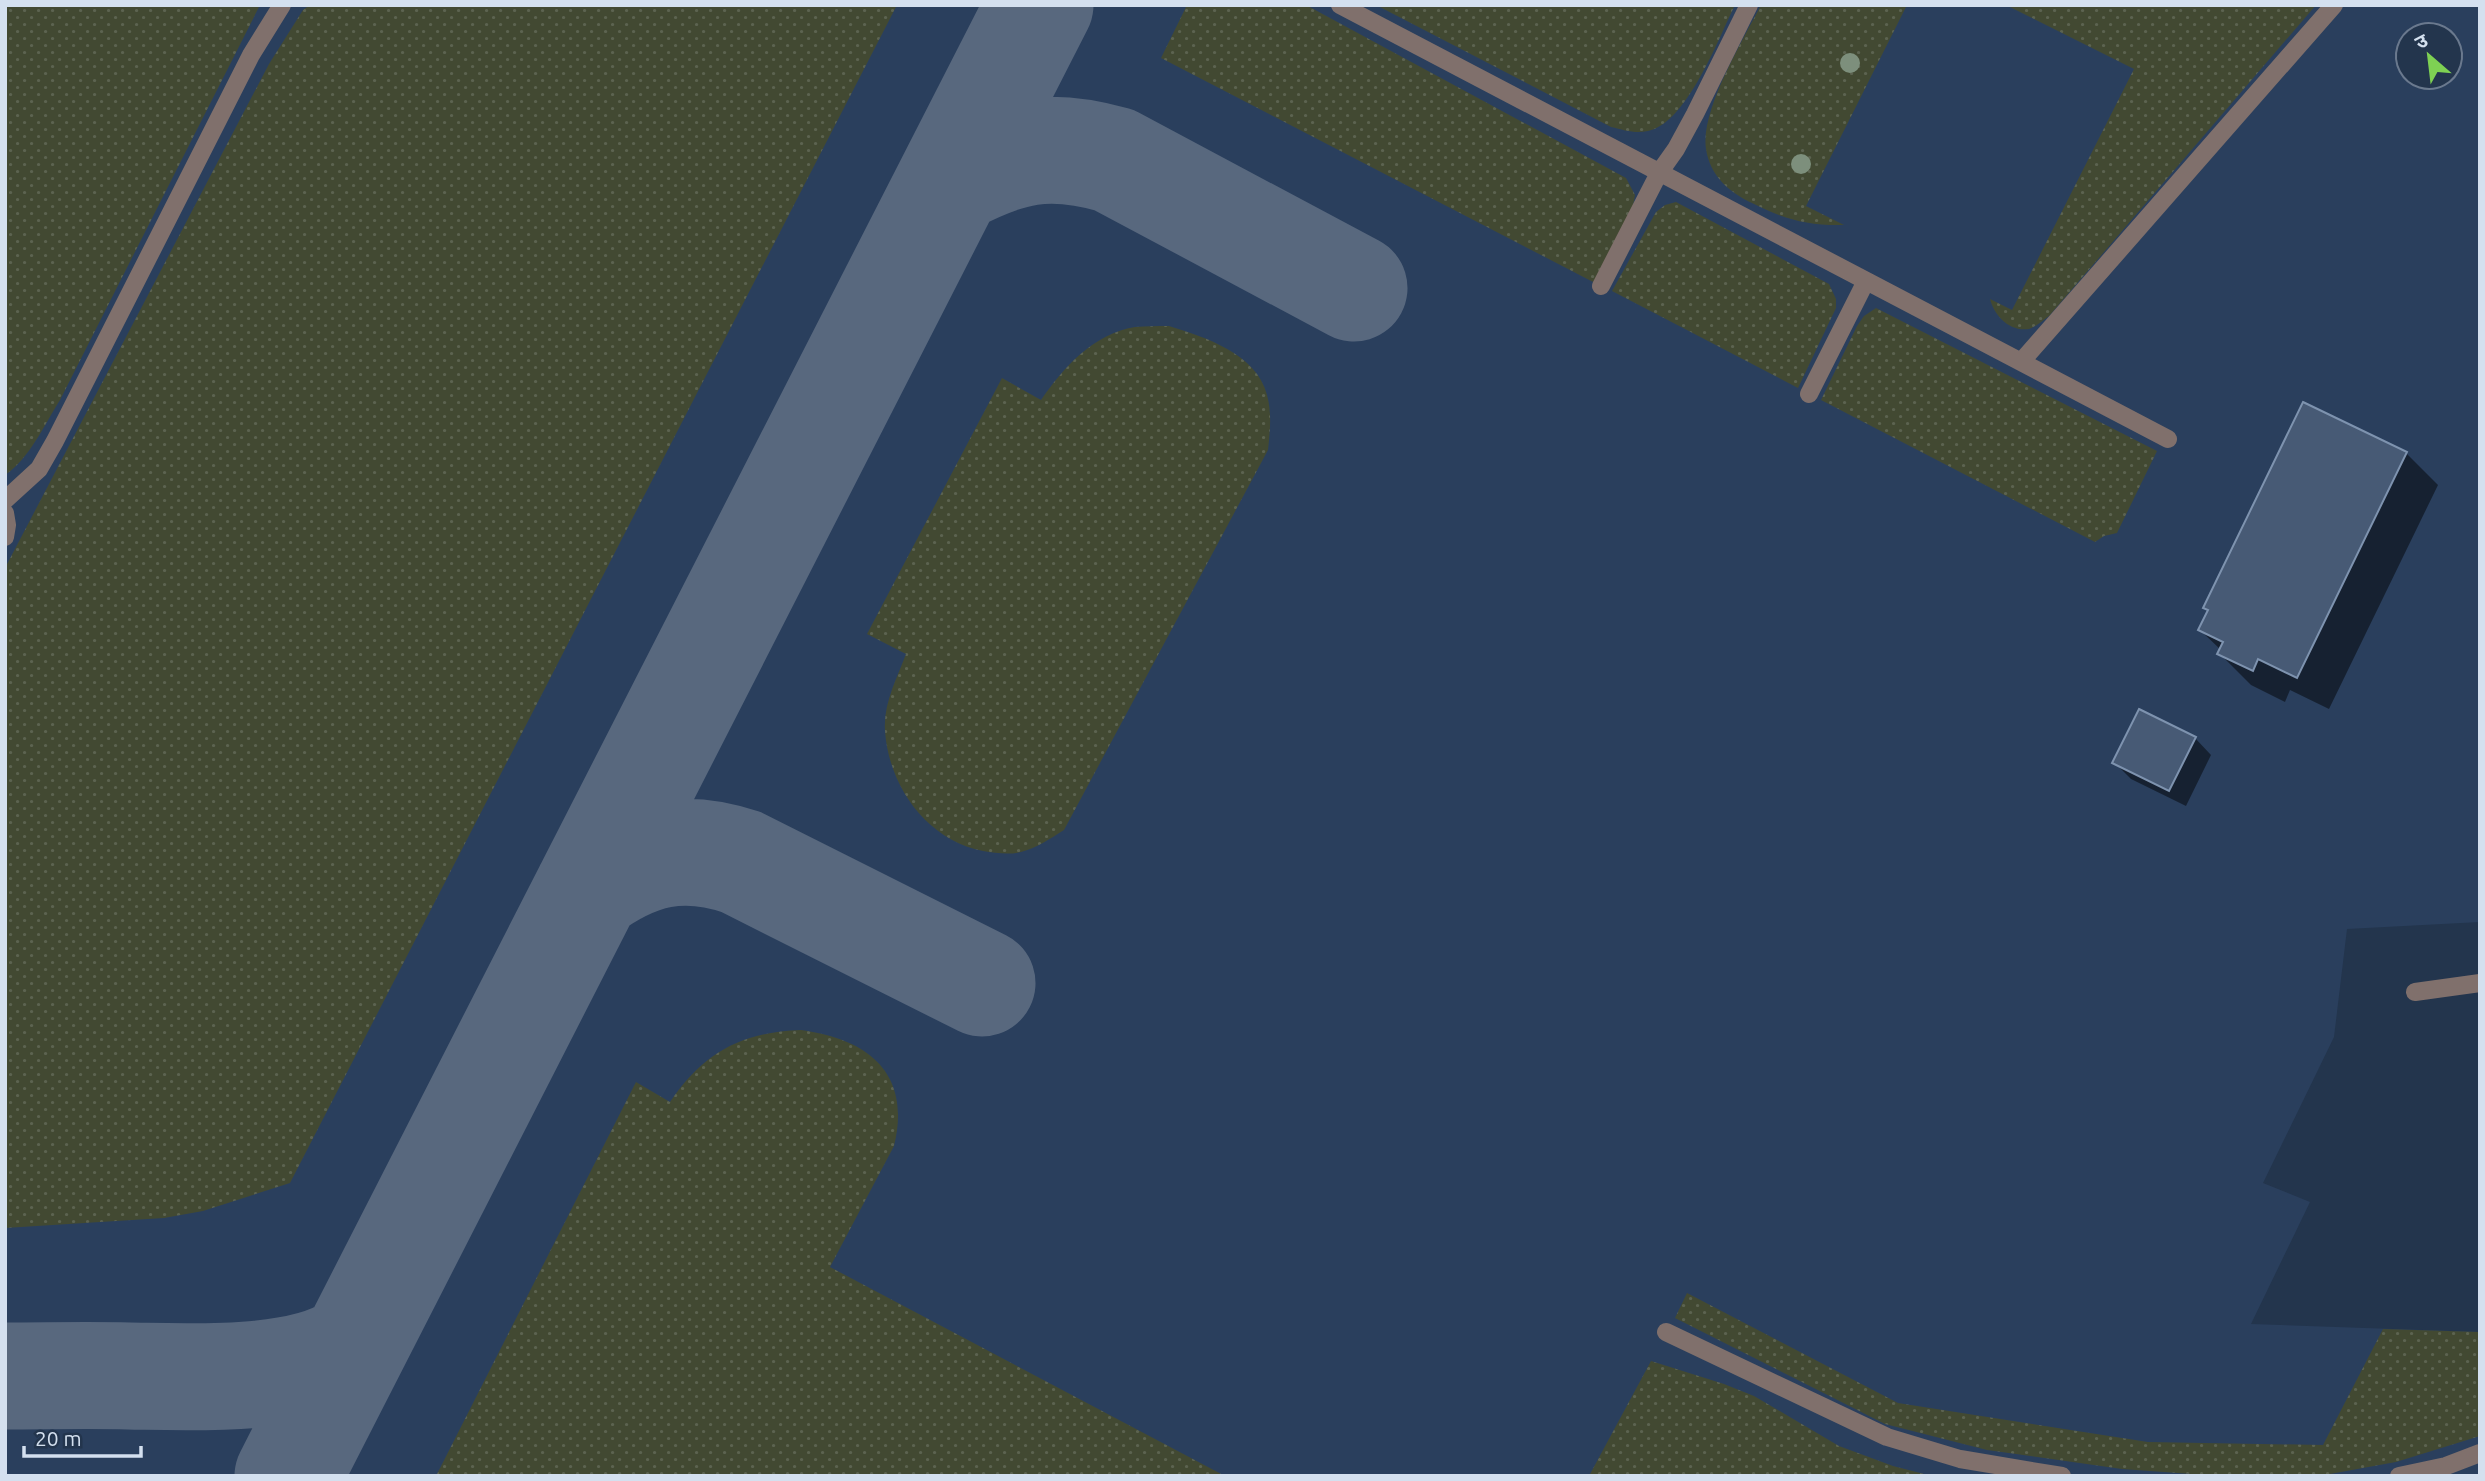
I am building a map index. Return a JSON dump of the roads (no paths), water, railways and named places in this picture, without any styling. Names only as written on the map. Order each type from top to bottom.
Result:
[{"type":"street","points":[[5,500],[39,469],[55,441],[251,55],[282,5]]},
{"type":"street","points":[[1340,5],[2168,439]]},
{"type":"street","points":[[1601,286],[1659,173],[1695,114],[1749,5]]},
{"type":"street","points":[[2021,362],[2334,5]]},
{"type":"street","points":[[1809,394],[1866,281]]},
{"type":"street","points":[[5,513],[5,537]]},
{"type":"street","points":[[2415,992],[2480,983]]},
{"type":"street","points":[[1667,1332],[1831,1413],[1886,1437],[1960,1459],[2062,1476]]},
{"type":"street","points":[[2399,1476],[2446,1466],[2480,1453]]}]
